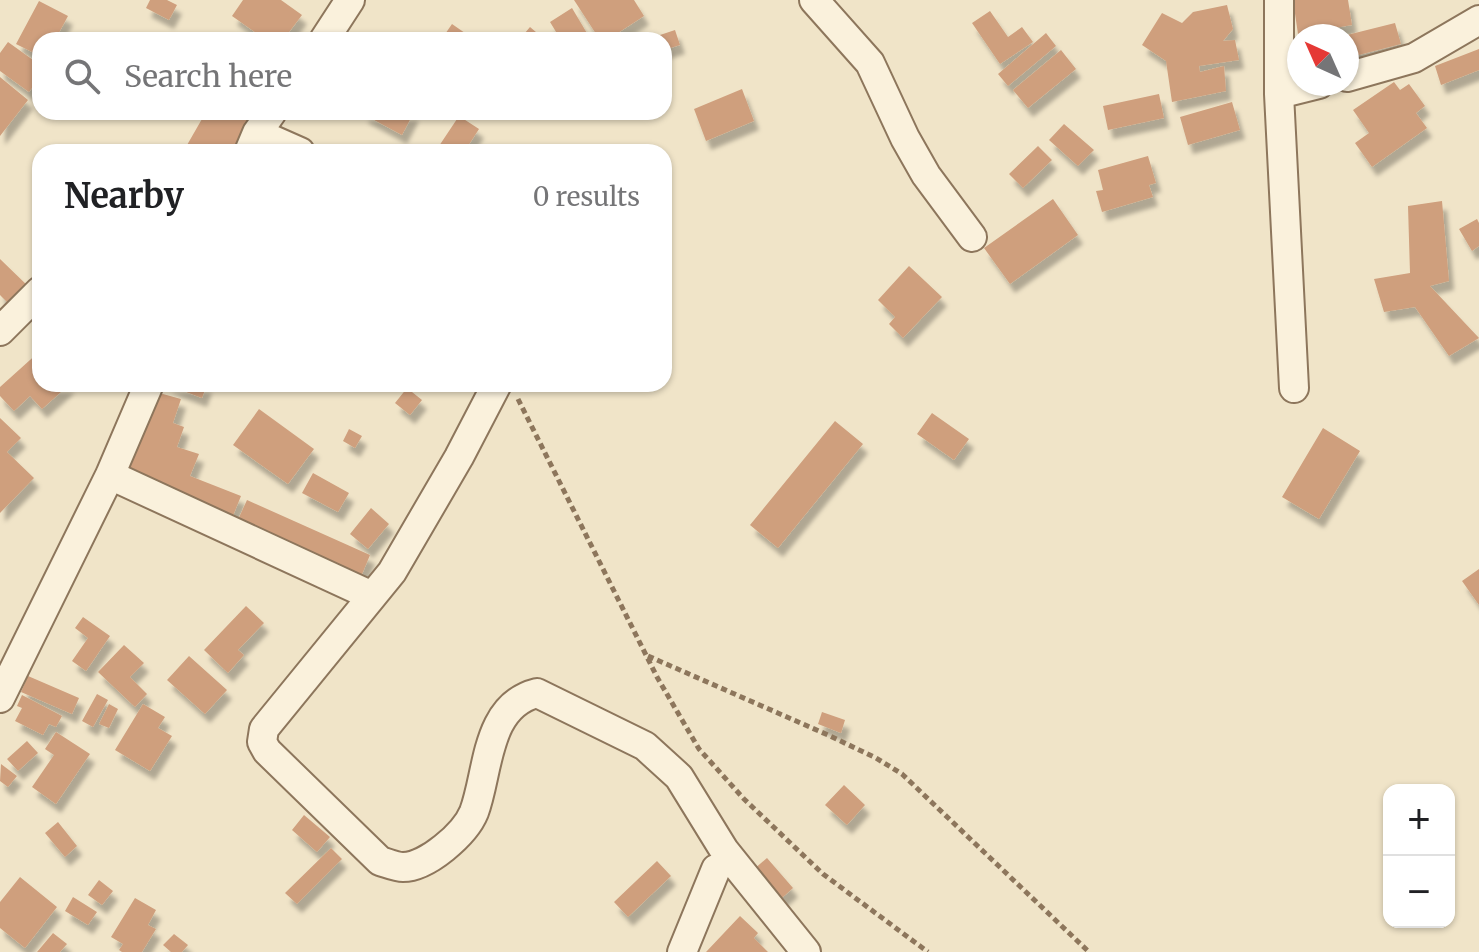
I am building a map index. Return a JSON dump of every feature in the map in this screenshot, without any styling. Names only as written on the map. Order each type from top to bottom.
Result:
[{"type":"street","points":[[329,32],[350,0]]},
{"type":"street","points":[[814,0],[870,63],[926,175],[972,237]]},
{"type":"street","points":[[1279,0],[1279,94],[1294,388]]},
{"type":"street","points":[[1359,74],[1414,58],[1479,20]]},
{"type":"street","points":[[1279,94],[1287,92]]},
{"type":"street","points":[[259,132],[284,144]]},
{"type":"street","points":[[0,331],[32,299]]},
{"type":"street","points":[[0,698],[110,475],[146,392]]},
{"type":"street","points":[[506,392],[459,457],[392,572],[273,717],[264,729],[262,742],[267,751],[380,861],[401,868],[419,865],[436,854],[472,816],[491,741],[507,712],[526,696],[537,693],[645,746],[679,777],[724,850],[806,952]]},
{"type":"street","points":[[110,475],[372,596]]},
{"type":"street","points":[[682,952],[716,869]]},
{"type":"path","points":[[508,392],[699,749],[744,799],[823,874],[928,952]]},
{"type":"path","points":[[647,655],[828,735],[902,774],[1089,952]]},
{"type":"building","points":[[150,0],[167,0],[177,5],[169,20],[146,8]]},
{"type":"building","points":[[243,0],[281,0],[302,15],[289,32],[255,32],[232,16]]},
{"type":"building","points":[[574,0],[634,0],[644,16],[619,32],[595,32]]},
{"type":"building","points":[[1293,0],[1348,0],[1352,24],[1297,24]]},
{"type":"building","points":[[39,1],[68,16],[59,32],[32,32],[32,52],[16,44]]},
{"type":"building","points":[[1227,5],[1233,29],[1223,41],[1235,40],[1239,60],[1199,66],[1200,72],[1224,66],[1226,91],[1172,102],[1166,61],[1142,45],[1162,13],[1182,23],[1193,12]]},
{"type":"building","points":[[572,8],[586,32],[556,32],[550,22]]},
{"type":"building","points":[[990,11],[1008,37],[1022,27],[1033,42],[1000,64],[972,23]]},
{"type":"building","points":[[1395,23],[1401,44],[1359,55],[1359,32]]},
{"type":"building","points":[[452,24],[464,32],[446,32]]},
{"type":"building","points":[[675,30],[680,45],[672,48],[672,32],[669,32]]},
{"type":"building","points":[[1046,33],[1056,46],[1008,86],[998,74]]},
{"type":"building","points":[[8,42],[32,59],[32,88],[29,92],[0,71],[0,53]]},
{"type":"building","points":[[1479,49],[1479,70],[1441,85],[1435,66]]},
{"type":"building","points":[[1061,50],[1076,69],[1028,108],[1013,90]]},
{"type":"building","points":[[0,77],[28,100],[0,136]]},
{"type":"building","points":[[1394,82],[1400,90],[1409,84],[1425,106],[1416,113],[1427,128],[1372,167],[1355,143],[1369,133],[1353,110]]},
{"type":"building","points":[[742,89],[754,121],[706,141],[694,109]]},
{"type":"building","points":[[1159,94],[1164,118],[1108,130],[1103,106]]},
{"type":"building","points":[[1232,102],[1240,130],[1188,145],[1180,117]]},
{"type":"building","points":[[201,120],[250,120],[237,144],[188,144]]},
{"type":"building","points":[[374,120],[410,120],[402,135]]},
{"type":"building","points":[[456,120],[465,120],[479,129],[469,144],[440,144]]},
{"type":"building","points":[[1064,124],[1094,150],[1078,166],[1049,140]]},
{"type":"building","points":[[1038,146],[1052,160],[1023,188],[1009,174]]},
{"type":"building","points":[[1148,156],[1156,183],[1149,185],[1153,197],[1102,212],[1096,191],[1103,190],[1098,170]]},
{"type":"building","points":[[1053,199],[1078,235],[1010,284],[984,248]]},
{"type":"building","points":[[1442,201],[1449,281],[1430,286],[1479,338],[1449,356],[1415,307],[1384,312],[1374,279],[1410,273],[1408,206]]},
{"type":"building","points":[[1477,219],[1479,246],[1472,251],[1459,229]]},
{"type":"building","points":[[0,259],[31,289],[13,308],[0,295]]},
{"type":"building","points":[[909,266],[942,297],[903,338],[889,324],[895,317],[878,300]]},
{"type":"building","points":[[32,358],[32,392],[61,392],[42,409],[30,396],[14,411],[0,396],[0,387]]},
{"type":"building","points":[[152,392],[156,392],[181,399],[173,423],[184,427],[177,447],[199,454],[190,476],[241,496],[230,523],[123,477]]},
{"type":"building","points":[[186,392],[204,392],[202,398]]},
{"type":"building","points":[[404,392],[412,392],[422,400],[410,415],[395,403]]},
{"type":"building","points":[[259,409],[314,449],[288,484],[233,445]]},
{"type":"building","points":[[932,413],[969,439],[954,460],[917,434]]},
{"type":"building","points":[[0,418],[21,438],[7,452],[34,478],[0,513]]},
{"type":"building","points":[[835,421],[863,444],[778,548],[750,525]]},
{"type":"building","points":[[1323,428],[1360,451],[1319,519],[1282,497]]},
{"type":"building","points":[[349,429],[362,436],[355,448],[343,441]]},
{"type":"building","points":[[313,473],[349,493],[338,512],[302,493]]},
{"type":"building","points":[[247,500],[370,555],[360,579],[236,524]]},
{"type":"building","points":[[371,508],[389,524],[368,549],[350,534]]},
{"type":"building","points":[[1479,569],[1479,605],[1462,581]]},
{"type":"building","points":[[246,606],[264,623],[238,650],[244,655],[228,673],[204,650]]},
{"type":"building","points":[[83,617],[110,636],[86,671],[72,661],[88,638],[75,628]]},
{"type":"building","points":[[124,645],[144,663],[130,677],[147,694],[135,707],[98,672]]},
{"type":"building","points":[[189,656],[227,690],[205,714],[167,680]]},
{"type":"building","points":[[28,676],[79,698],[72,714],[21,692]]},
{"type":"building","points":[[97,694],[108,700],[93,727],[82,721]]},
{"type":"building","points":[[22,695],[62,716],[56,727],[49,724],[43,735],[15,721],[22,708],[17,706]]},
{"type":"building","points":[[109,704],[118,709],[109,728],[99,724]]},
{"type":"building","points":[[143,704],[165,717],[158,728],[172,736],[150,771],[115,750]]},
{"type":"building","points":[[822,712],[845,720],[841,733],[818,724]]},
{"type":"building","points":[[56,732],[90,754],[56,804],[32,787],[54,755],[45,749]]},
{"type":"building","points":[[27,741],[38,753],[18,771],[7,759]]},
{"type":"building","points":[[1,764],[17,776],[8,787],[0,781]]},
{"type":"building","points":[[844,785],[865,805],[847,825],[825,805]]},
{"type":"building","points":[[304,815],[330,837],[317,852],[292,830]]},
{"type":"building","points":[[58,822],[77,846],[65,857],[45,833]]},
{"type":"building","points":[[331,848],[342,859],[297,904],[285,893]]},
{"type":"building","points":[[767,858],[793,888],[774,905],[753,870]]},
{"type":"building","points":[[657,861],[671,876],[628,917],[614,902]]},
{"type":"building","points":[[20,877],[57,907],[25,948],[0,928],[0,902]]},
{"type":"building","points":[[99,880],[113,891],[102,905],[88,895]]},
{"type":"building","points":[[73,897],[97,912],[88,925],[65,911]]},
{"type":"building","points":[[135,898],[156,910],[148,925],[156,929],[142,952],[122,952],[119,950],[123,944],[111,937]]},
{"type":"building","points":[[740,916],[758,933],[754,938],[768,952],[706,952]]},
{"type":"building","points":[[53,933],[67,944],[60,952],[37,952]]},
{"type":"building","points":[[174,934],[188,945],[182,952],[171,952],[163,945]]}]
